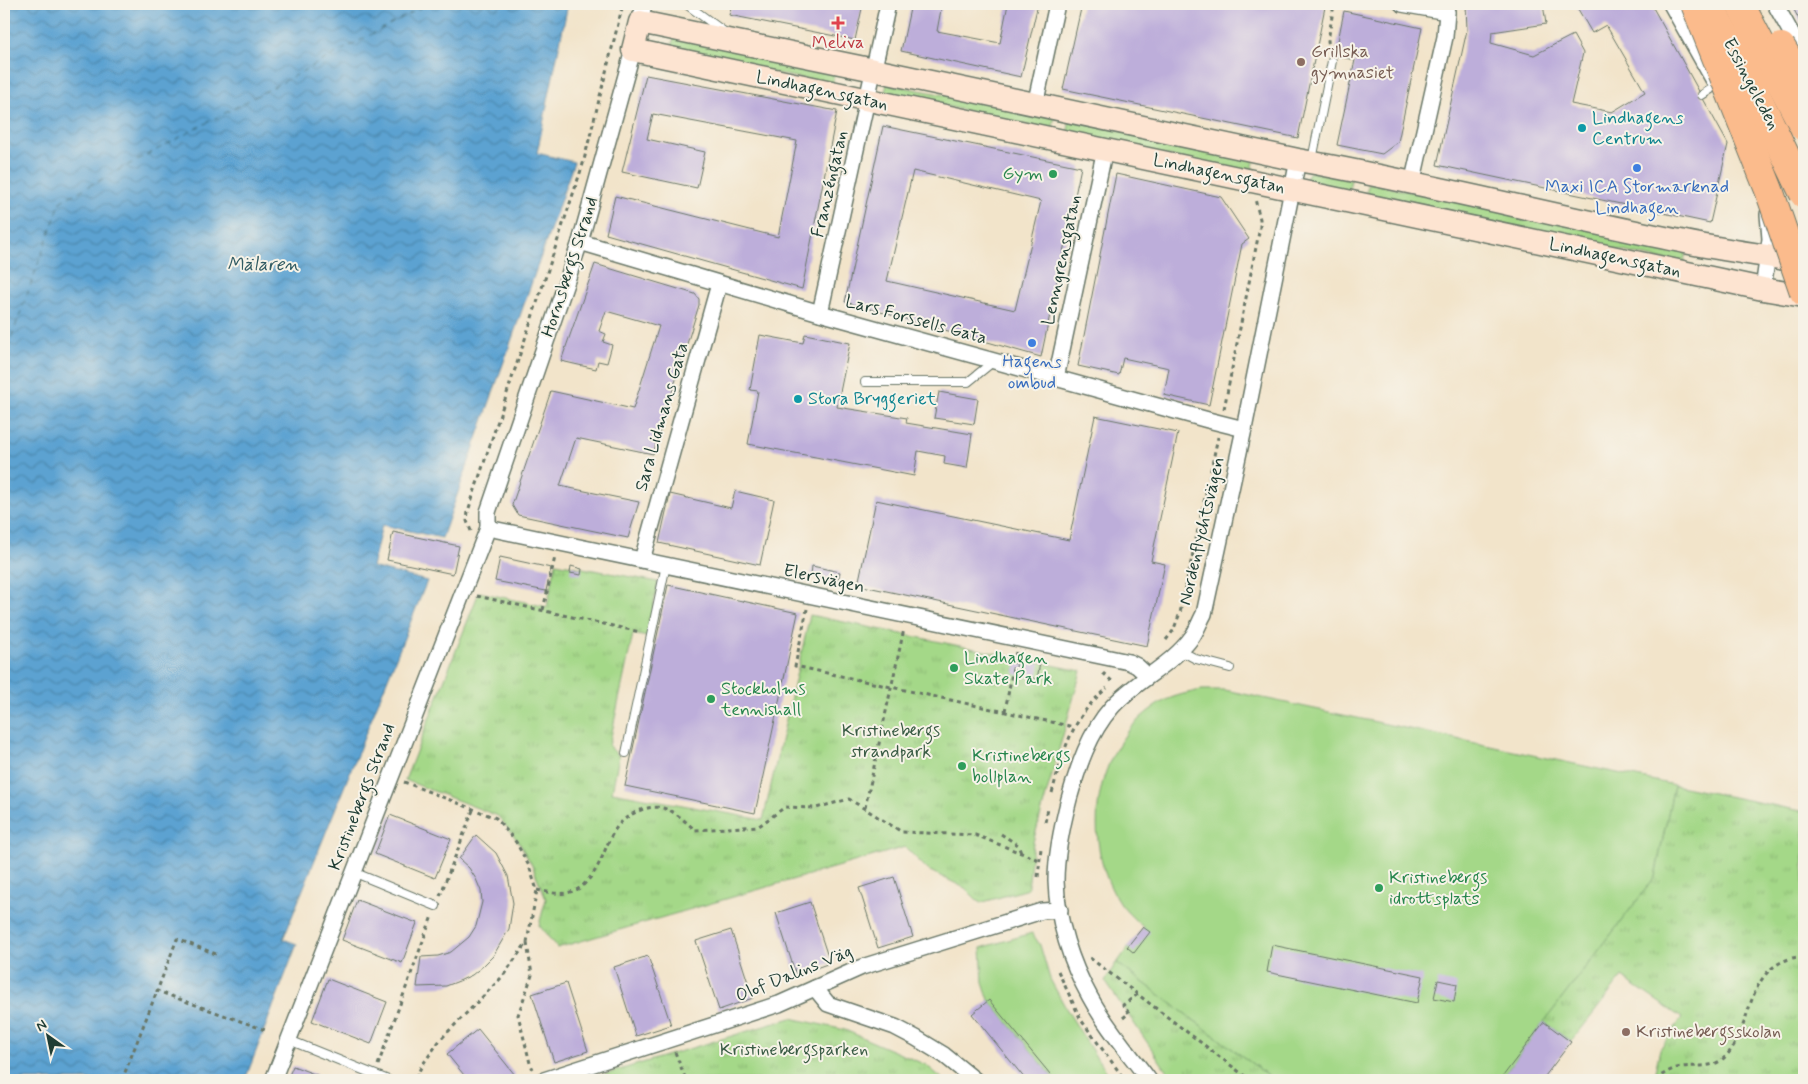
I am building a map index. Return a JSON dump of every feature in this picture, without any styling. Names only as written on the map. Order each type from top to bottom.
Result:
[{"type":"highway","points":[[1695,4],[1769,190],[1804,292]]},
{"type":"highway","name":"Essingeleden","points":[[1707,4],[1742,65],[1804,194]]},
{"type":"highway","name":"Essingeleden","points":[[1740,4],[1804,127]]},
{"type":"highway","points":[[1751,4],[1771,30],[1804,84]]},
{"type":"street","name":"Franzéngatan","points":[[820,313],[888,4]]},
{"type":"street","points":[[1035,105],[1057,4]]},
{"type":"street","points":[[1402,4],[1445,8],[1446,37],[1412,184]]},
{"type":"street","points":[[1671,4],[1748,146],[1767,189],[1770,239],[1766,256],[1763,289]]},
{"type":"street","points":[[1775,4],[1804,56]]},
{"type":"street","name":"Lindhagensgatan","points":[[642,13],[736,42],[1305,162],[1363,172],[1697,244],[1804,262]]},
{"type":"street","name":"Hornsbergs Strand","points":[[488,528],[488,512],[580,242],[642,13]]},
{"type":"street","name":"Lindhagensgatan","points":[[633,50],[1763,289],[1804,296]]},
{"type":"street","name":"Lenngrensgatan","points":[[1056,378],[1105,149]]},
{"type":"street","name":"Nordenflychtsvägen","points":[[1149,1080],[1090,998],[1071,956],[1060,910],[1056,882],[1062,829],[1076,776],[1091,738],[1112,707],[1142,671],[1179,650],[1192,637],[1204,614],[1244,429],[1292,190],[1305,162]]},
{"type":"street","name":"Lars Forssells Gata","points":[[580,242],[820,313],[1244,429]]},
{"type":"street","name":"Sara Lidmans Gata","points":[[642,560],[719,284]]},
{"type":"street","name":"Kristinebergs Strand","points":[[273,1080],[488,528]]},
{"type":"street","name":"Elersvägen","points":[[488,528],[1129,662],[1142,671]]},
{"type":"street","name":"Olof Dalins Väg","points":[[539,1076],[779,1004],[862,967],[1042,911],[1060,910]]},
{"type":"street","points":[[815,988],[828,1004],[895,1027],[944,1055],[975,1080]]},
{"type":"lane","points":[[686,4],[736,42]]},
{"type":"lane","points":[[1764,59],[1796,41]]},
{"type":"lane","points":[[1305,162],[1332,61]]},
{"type":"lane","points":[[1740,72],[1756,64]]},
{"type":"lane","points":[[1702,95],[1732,77]]},
{"type":"lane","points":[[865,382],[968,382],[994,361]]},
{"type":"lane","points":[[626,753],[666,565]]},
{"type":"lane","points":[[1179,650],[1196,659],[1230,668]]},
{"type":"lane","points":[[353,872],[436,906]]},
{"type":"lane","points":[[289,1040],[388,1080]]},
{"type":"path","points":[[1328,41],[1334,4]]},
{"type":"path","name":"Hornsbergs Strand","points":[[482,542],[471,532],[466,520],[468,510],[583,164],[616,30]]},
{"type":"path","points":[[1165,642],[1173,631],[1180,613],[1221,424],[1260,227],[1260,219],[1254,196]]},
{"type":"path","points":[[543,610],[556,556]]},
{"type":"path","points":[[462,593],[644,633]]},
{"type":"path","points":[[807,606],[795,666],[1074,726]]},
{"type":"path","points":[[865,808],[904,628]]},
{"type":"path","points":[[1005,711],[1017,650]]},
{"type":"path","points":[[1051,799],[1062,757],[1074,726],[1085,709],[1099,694],[1142,671]]},
{"type":"path","points":[[390,777],[496,818],[516,842],[529,866],[536,890],[527,942],[532,975],[518,1015],[530,1063],[539,1076]]},
{"type":"path","points":[[536,890],[564,894],[582,887],[594,873],[616,825],[630,814],[647,808],[662,808],[674,812],[695,830],[759,826],[785,807],[816,808],[849,798],[902,832],[975,835],[1039,860]]},
{"type":"path","points":[[1045,825],[1049,807]]},
{"type":"path","points":[[374,1074],[473,810]]},
{"type":"path","points":[[1001,834],[1018,845],[1021,854]]},
{"type":"path","points":[[1042,842],[1038,883],[1042,911]]},
{"type":"path","points":[[122,1080],[177,939],[216,954]]},
{"type":"path","points":[[415,1080],[440,1040],[503,976],[527,942]]},
{"type":"path","points":[[1088,956],[1250,1080]]},
{"type":"path","points":[[1654,1080],[1669,1071],[1681,1067],[1711,1065],[1725,1058],[1738,1039],[1746,1012],[1758,983],[1775,966],[1804,956]]},
{"type":"path","points":[[1057,967],[1062,982],[1081,1020],[1125,1080]]},
{"type":"path","points":[[157,991],[265,1030]]},
{"type":"path","points":[[1123,1018],[1129,1013],[1123,1005],[1138,994]]},
{"type":"path","points":[[674,1050],[686,1080]]},
{"type":"green space","points":[[674,37],[835,70],[832,85],[671,51]]},
{"type":"green space","points":[[887,84],[1055,116],[1052,131],[885,92]]},
{"type":"green space","points":[[1070,120],[1255,159],[1251,173],[1067,135]]},
{"type":"green space","points":[[1311,172],[1351,179],[1348,196],[1306,184],[1308,174]]},
{"type":"green space","points":[[1369,183],[1687,250],[1683,264],[1365,197]]},
{"type":"green space","name":"Kristinebergs strandpark","points":[[556,563],[658,582],[647,637],[633,634],[609,746],[619,756],[612,792],[763,820],[810,615],[1081,671],[1033,842],[1028,889],[980,903],[965,888],[928,870],[905,847],[557,948],[539,925],[546,899],[532,865],[518,841],[498,816],[405,780],[479,592],[547,607]]},
{"type":"green space","name":"Kristinebergs idrottsplats","points":[[1201,690],[1225,690],[1674,785],[1655,877],[1500,1080],[1274,1080],[1117,963],[1143,927],[1117,899],[1105,874],[1099,846],[1097,818],[1101,790],[1109,763],[1123,739],[1141,718],[1164,701],[1182,694]]},
{"type":"green space","points":[[1674,785],[1801,811],[1804,810],[1804,1080],[1653,1080],[1660,1049],[1682,1018],[1622,977],[1571,1042],[1544,1022],[1655,877]]},
{"type":"green space","points":[[1032,933],[1040,945],[1050,979],[1067,1010],[1096,1057],[1113,1080],[1055,1080],[989,1000],[983,982],[981,948]]},
{"type":"green space","points":[[1116,963],[1274,1080],[1173,1080],[1105,981]]},
{"type":"green space","name":"Kristinebergsparken","points":[[791,1018],[845,1030],[926,1065],[944,1080],[586,1080]]},
{"type":"water","name":"Mälaren","points":[[4,4],[568,4],[537,153],[574,162],[442,538],[382,525],[372,567],[427,581],[283,939],[297,944],[245,1080],[4,1080]]},
{"type":"building","points":[[732,4],[863,4],[855,40],[729,15]]},
{"type":"building","points":[[911,4],[942,4],[937,31],[1000,43],[1008,4],[1038,4],[1021,77],[901,51]]},
{"type":"building","points":[[1082,4],[1310,4],[1325,7],[1298,138],[1063,89]]},
{"type":"building","name":"Lindhagens Centrum","points":[[1466,4],[1543,4],[1546,24],[1492,32],[1491,43],[1534,55],[1573,35],[1583,53],[1571,104],[1612,112],[1645,92],[1606,25],[1592,33],[1575,4],[1651,4],[1728,144],[1710,223],[1437,165],[1467,30]]},
{"type":"building","points":[[1791,4],[1804,4],[1804,29]]},
{"type":"building","points":[[1344,11],[1422,28],[1398,142],[1382,154],[1337,145],[1355,60],[1335,56]]},
{"type":"building","points":[[646,75],[837,111],[802,289],[606,234],[615,196],[778,237],[797,141],[653,114],[647,139],[705,152],[697,188],[622,172]]},
{"type":"building","points":[[883,126],[1081,167],[1041,357],[845,302]],"holes":[[[913,171],[1041,201],[1015,310],[887,281]]]},
{"type":"building","points":[[1116,174],[1221,197],[1249,239],[1242,244],[1209,405],[1164,395],[1169,368],[1123,358],[1119,375],[1078,366]]},
{"type":"building","points":[[595,264],[695,294],[699,299],[699,305],[653,454],[576,438],[560,486],[639,502],[628,538],[518,515],[512,505],[551,391],[633,409],[659,326],[606,311],[599,331],[606,334],[603,342],[612,345],[607,363],[598,361],[596,369],[561,361]]},
{"type":"building","name":"Stora Bryggeriet","points":[[805,334],[850,343],[837,407],[907,418],[906,423],[972,434],[967,468],[944,464],[945,456],[918,451],[914,476],[748,444],[758,391],[750,390],[760,335],[803,343]]},
{"type":"building","points":[[939,392],[978,399],[974,424],[934,418]]},
{"type":"building","points":[[1095,416],[1178,433],[1151,561],[1165,564],[1147,646],[858,585],[876,500],[1069,540]]},
{"type":"building","points":[[735,491],[774,500],[760,565],[659,543],[670,494],[731,508]]},
{"type":"building","points":[[393,532],[459,546],[453,574],[387,560]]},
{"type":"building","points":[[500,557],[551,568],[546,591],[495,581]]},
{"type":"building","points":[[571,566],[582,569],[581,575],[570,573]]},
{"type":"building","points":[[812,566],[840,572],[838,581],[811,575]]},
{"type":"building","name":"Stockholms tennishall","points":[[668,585],[798,613],[755,813],[625,786]]},
{"type":"building","points":[[1018,659],[1040,663],[1037,679],[1014,674]]},
{"type":"building","points":[[390,815],[451,839],[435,878],[375,854]]},
{"type":"building","points":[[476,835],[496,853],[508,876],[513,903],[509,929],[493,956],[472,975],[446,986],[417,987],[421,957],[438,956],[451,952],[469,937],[476,926],[482,902],[481,891],[469,868],[459,859]]},
{"type":"building","points":[[894,877],[913,937],[878,948],[859,888]]},
{"type":"building","points":[[357,900],[417,923],[402,963],[342,940]]},
{"type":"building","points":[[810,902],[830,963],[796,975],[776,913]]},
{"type":"building","points":[[1143,927],[1150,932],[1134,953],[1127,947]]},
{"type":"building","points":[[731,930],[753,998],[719,1010],[696,941]]},
{"type":"building","points":[[1272,945],[1423,976],[1417,1003],[1267,972]]},
{"type":"building","points":[[648,956],[671,1025],[636,1036],[614,967]]},
{"type":"building","points":[[328,979],[387,1002],[371,1044],[312,1021]]},
{"type":"building","points":[[1438,980],[1457,984],[1454,1002],[1434,998]]},
{"type":"building","points":[[566,983],[588,1051],[554,1062],[532,994]]},
{"type":"building","points":[[989,1000],[1055,1080],[1026,1080],[972,1014]]},
{"type":"building","points":[[1544,1022],[1571,1042],[1542,1080],[1500,1080]]},
{"type":"building","points":[[478,1029],[515,1075],[509,1080],[468,1080],[447,1054]]},
{"type":"building","points":[[293,1066],[330,1080],[287,1080]]},
{"type":"ferry route","points":[[4,358],[61,201],[428,4]]},
{"type":"place","name":"Meliva","points":[[838,23]]},
{"type":"place","name":"Grillska gymnasiet","points":[[1301,62]]},
{"type":"place","name":"Lindhagens Centrum","points":[[1582,128]]},
{"type":"place","name":"Maxi ICA Stormarknad Lindhagen","points":[[1637,168]]},
{"type":"place","name":"Gym","points":[[1053,174]]},
{"type":"place","name":"Hagens ombud","points":[[1032,343]]},
{"type":"place","name":"Stora Bryggeriet","points":[[798,399]]},
{"type":"place","name":"Lindhagen Skate Park","points":[[954,668]]},
{"type":"place","name":"Stockholms tennishall","points":[[711,699]]},
{"type":"place","name":"Kristinebergs bollplan","points":[[962,766]]},
{"type":"place","name":"Kristinebergs idrottsplats","points":[[1379,888]]},
{"type":"place","name":"Kristinebergsskolan","points":[[1626,1032]]}]
